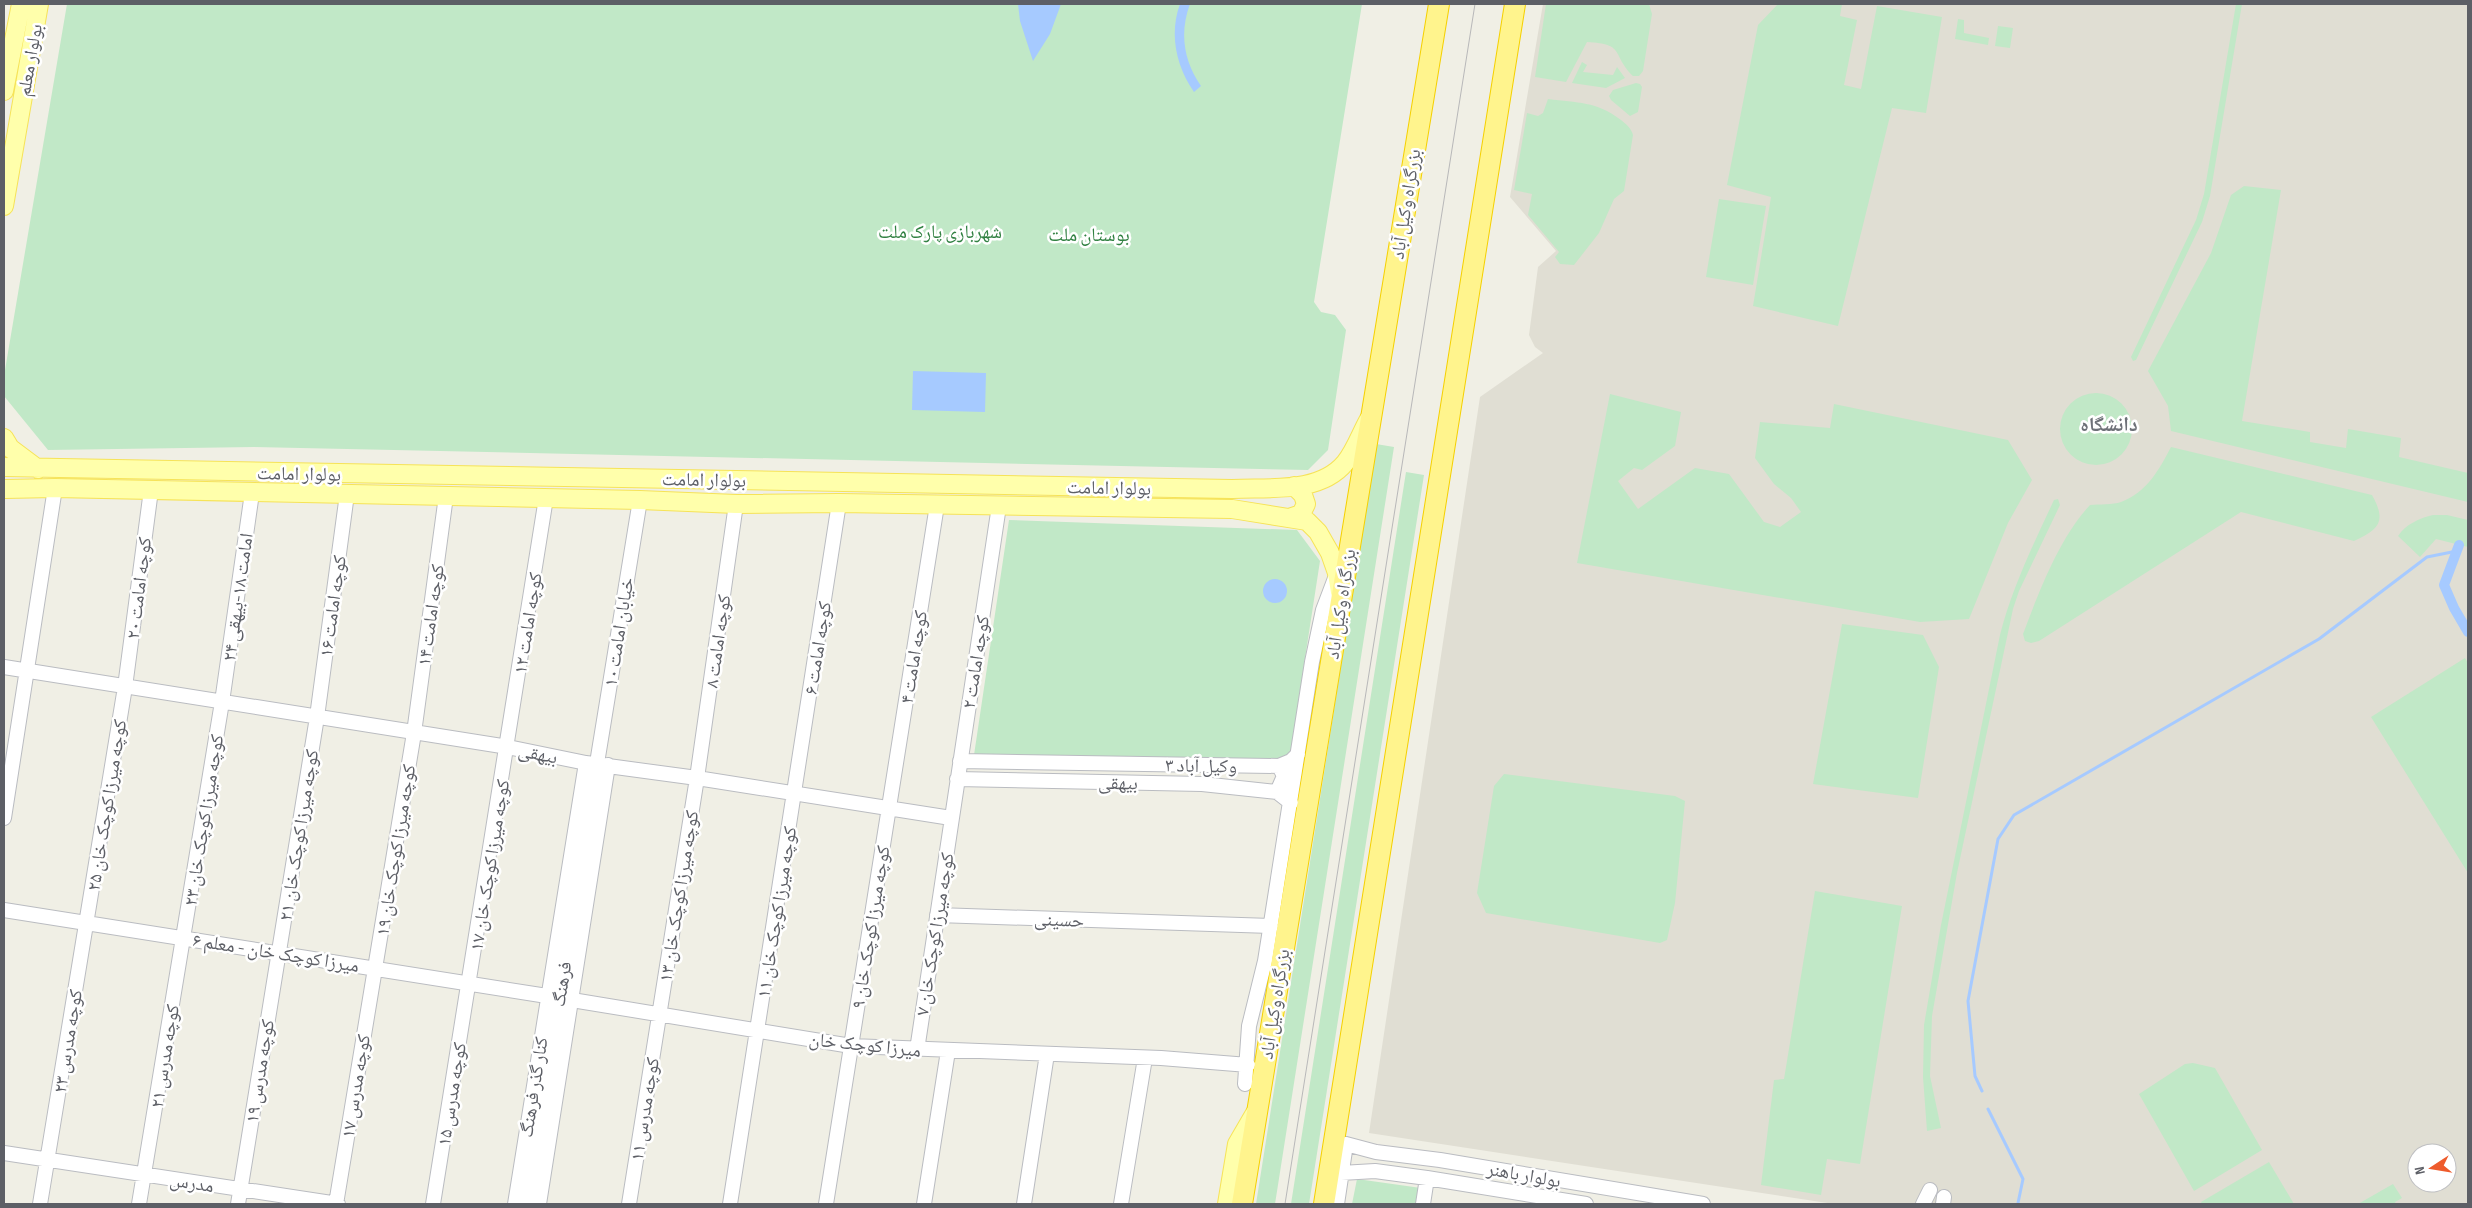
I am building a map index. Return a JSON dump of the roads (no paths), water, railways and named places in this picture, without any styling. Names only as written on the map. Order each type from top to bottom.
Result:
[{"type":"highway","name":"بزرگراه وکیل آباد","points":[[1242,1204],[1439,4]]},
{"type":"highway","points":[[1324,1204],[1515,4]]},
{"type":"main road","name":"بولوار معلم","points":[[4,91],[21,4]]},
{"type":"main road","name":"بولوار معلم","points":[[4,206],[10,133],[39,4]]},
{"type":"main road","name":"بولوار امامت","points":[[4,467],[1232,489],[1318,483],[1334,473],[1346,462],[1370,416]]},
{"type":"main road","points":[[4,438],[10,448],[38,469]]},
{"type":"main road","points":[[1292,517],[1301,514],[1306,504],[1303,495],[1294,486]]},
{"type":"main road","name":"بولوار امامت","points":[[4,489],[55,488],[546,498],[736,504],[839,503],[1232,509],[1292,517],[1307,521],[1318,532],[1337,573],[1341,596]]},
{"type":"main road","points":[[1227,1204],[1237,1144],[1257,1108]]},
{"type":"street","points":[[4,818],[55,488]]},
{"type":"street","name":"کوچه امامت ۲۰","points":[[125,687],[150,490]]},
{"type":"street","name":"امامت ۱۸-بیهقی ۲۴","points":[[222,702],[252,493]]},
{"type":"street","name":"کوچه امامت ۱۶","points":[[317,717],[346,494]]},
{"type":"street","name":"کوچه امامت ۱۴","points":[[414,733],[446,496]]},
{"type":"street","name":"کوچه امامت ۱۲","points":[[508,748],[546,498]]},
{"type":"street","name":"خیابان امامت ۱۰","points":[[597,764],[640,500]]},
{"type":"street","name":"کوچه امامت ۶","points":[[795,793],[839,503]]},
{"type":"street","name":"کوچه امامت ۸","points":[[697,778],[736,504]]},
{"type":"street","name":"کوچه امامت ۴","points":[[889,808],[937,505]]},
{"type":"street","name":"کوچه امامت ۲","points":[[951,818],[999,506]]},
{"type":"street","points":[[1245,1084],[1248,1065],[1249,1026],[1265,961],[1323,610],[1337,573]]},
{"type":"street","name":"بیهقی","points":[[4,667],[597,764],[951,818]]},
{"type":"street","name":"کوچه میرزا کوچک خان ۲۵","points":[[86,923],[125,687]]},
{"type":"street","name":"کوچه میرزا کوچک خان ۲۳","points":[[183,938],[222,702]]},
{"type":"street","name":"کوچه میرزا کوچک خان ۲۱","points":[[279,953],[317,717]]},
{"type":"street","name":"کوچه میرزا کوچک خان ۱۹","points":[[375,968],[414,733]]},
{"type":"street","name":"کوچه میرزا کوچک خان ۱۷","points":[[469,983],[508,748]]},
{"type":"street","points":[[1291,803],[1277,792],[1284,776],[1279,766],[1292,761],[1298,754]]},
{"type":"street","name":"بیهقی","points":[[960,761],[1099,764]]},
{"type":"street","name":"کنار گذر فرهنگ","points":[[515,1204],[548,996],[597,764]]},
{"type":"street","name":"کنار گذر فرهنگ","points":[[539,1204],[572,1000],[597,764]]},
{"type":"street","name":"فرهنگ","points":[[525,1204],[597,764]]},
{"type":"street","points":[[1098,782],[1099,764]]},
{"type":"street","name":"۳ وکیل آباد","points":[[1099,764],[1279,766]]},
{"type":"street","name":"کوچه میرزا کوچک خان ۱۳","points":[[659,1014],[697,778]]},
{"type":"street","name":"بیهقی","points":[[957,779],[1202,784],[1277,792]]},
{"type":"street","name":"کوچه میرزا کوچک خان ۱۱","points":[[730,1204],[795,793]]},
{"type":"street","name":"کوچه میرزا کوچک خان ۹","points":[[826,1204],[889,808]]},
{"type":"street","name":"کوچه میرزا کوچک خان ۷","points":[[916,1050],[951,818]]},
{"type":"street","name":"میرزا کوچک خان - معلم ۶","points":[[4,910],[548,996]]},
{"type":"street","name":"حسینی","points":[[937,915],[1270,926]]},
{"type":"street","name":"کوچه مدرس ۲۳","points":[[40,1204],[86,923]]},
{"type":"street","name":"کوچه مدرس ۲۱","points":[[139,1204],[183,938]]},
{"type":"street","name":"کوچه مدرس ۱۹","points":[[238,1204],[279,953]]},
{"type":"street","name":"کوچه مدرس ۱۷","points":[[337,1204],[375,968]]},
{"type":"street","name":"کوچه مدرس ۱۵","points":[[433,1204],[469,983]]},
{"type":"street","name":"میرزا کوچک خان","points":[[572,1000],[851,1046],[1161,1058],[1248,1065]]},
{"type":"street","name":"کوچه مدرس ۱۱","points":[[629,1204],[659,1014]]},
{"type":"street","points":[[924,1204],[948,1051]]},
{"type":"street","points":[[1024,1204],[1047,1054]]},
{"type":"street","points":[[1121,1204],[1145,1058]]},
{"type":"street","name":"بولوار باهنر","points":[[1581,1203],[1520,1199],[1427,1178],[1375,1171],[1341,1174],[1346,1144],[1376,1152],[1703,1204]]},
{"type":"street","points":[[1375,1171],[1372,1160],[1376,1152]]},
{"type":"street","name":"مدرس","points":[[4,1154],[337,1204]]},
{"type":"street","points":[[1336,1204],[1341,1174]]},
{"type":"street","points":[[1423,1204],[1427,1178]]},
{"type":"street","points":[[1579,1184],[1581,1203]]},
{"type":"street","points":[[1923,1204],[1930,1190]]},
{"type":"water","points":[[1018,4],[1061,4],[1050,34],[1033,61],[1020,21]]},
{"type":"water","points":[[1180,4],[1190,4],[1184,36],[1187,57],[1201,86],[1194,92],[1183,72],[1176,49],[1175,27]]},
{"type":"water","points":[[913,371],[986,373],[985,412],[912,410]]},
{"type":"water","points":[[1270,579],[1280,579],[1287,586],[1287,596],[1280,603],[1270,603],[1263,596],[1263,586]]},
{"type":"waterway","points":[[2459,545],[2444,585],[2454,608],[2468,632]]},
{"type":"waterway","points":[[1982,1091],[1975,1076],[1968,1001],[1998,839],[2014,815],[2319,639],[2427,557],[2457,551]]},
{"type":"waterway","points":[[1988,1109],[2023,1179],[2018,1203]]},
{"type":"tram line","points":[[1285,1204],[1475,4]]},
{"type":"district","name":"دانشگاه","points":[[2109,424]]},
{"type":"park label","name":"شهربازی پارک ملت","points":[[940,231]]},
{"type":"park label","name":"بوستان ملت","points":[[1089,234]]}]
